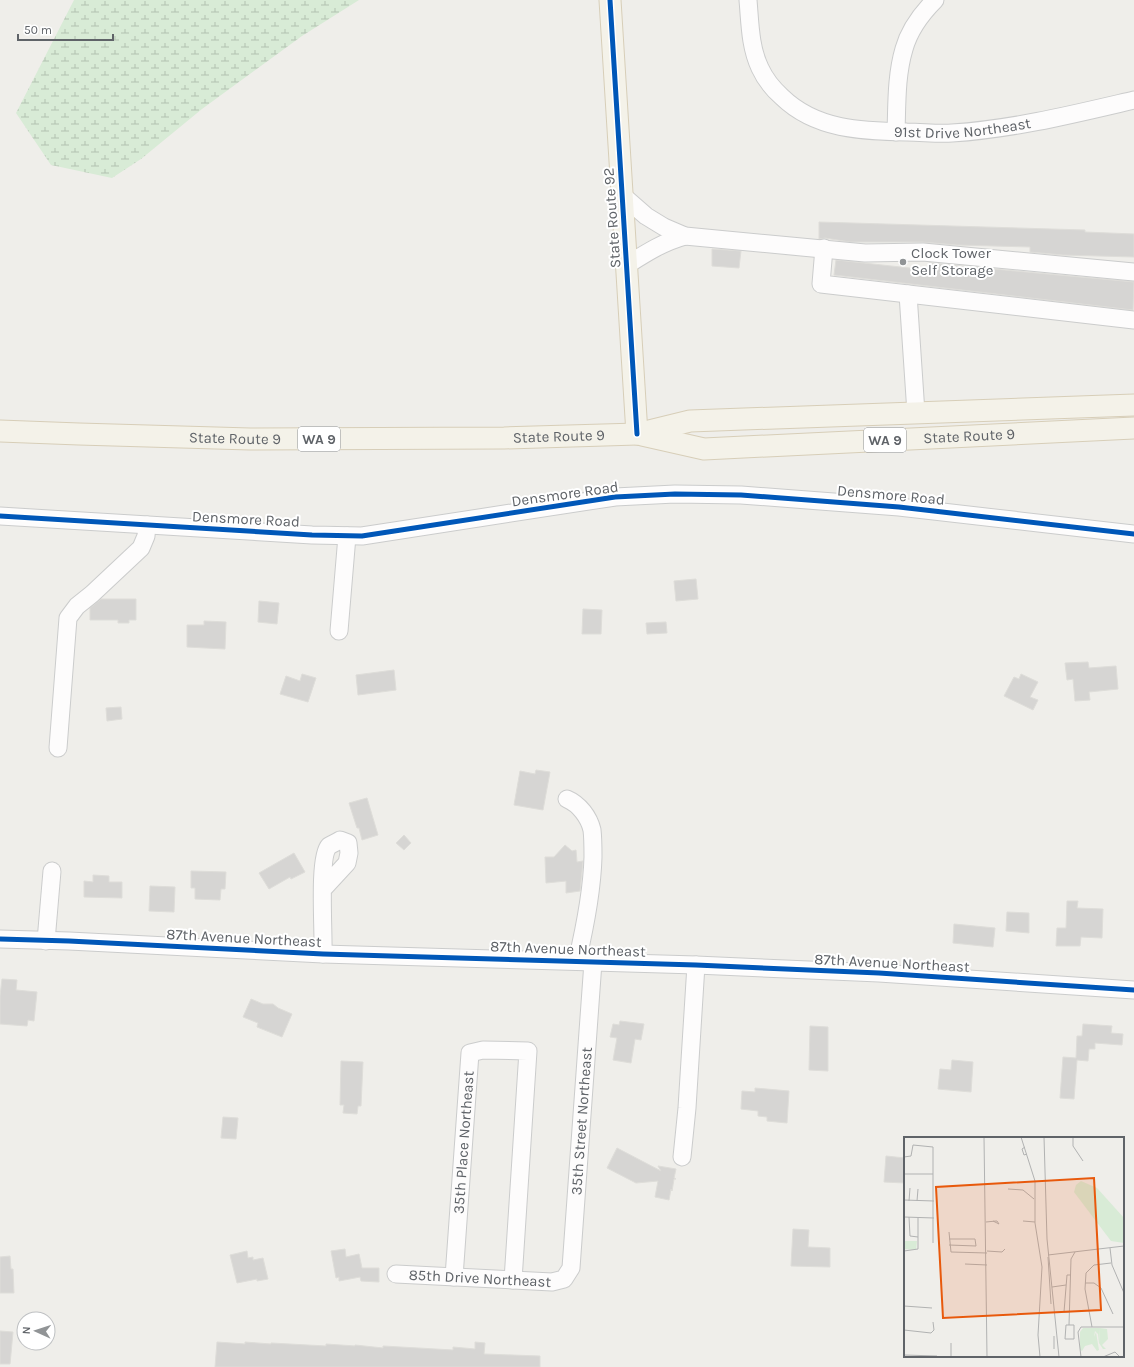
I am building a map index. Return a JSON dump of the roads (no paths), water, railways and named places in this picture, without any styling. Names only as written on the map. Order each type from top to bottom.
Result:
[{"type":"main road","name":"State Route 92","points":[[610,0],[637,434]]},
{"type":"main road","name":"State Route 9","points":[[0,431],[250,439],[504,438],[637,434],[690,421],[1134,405]]},
{"type":"main road","name":"State Route 9","points":[[637,434],[704,449],[1134,428]]},
{"type":"street","points":[[612,45],[619,0]]},
{"type":"street","name":"91st Drive Northeast","points":[[748,0],[751,44],[760,69],[773,89],[792,107],[813,119],[838,127],[896,132],[952,133],[1023,125],[1134,100]]},
{"type":"street","points":[[896,132],[899,74],[904,48],[914,26],[928,6],[935,0]]},
{"type":"street","points":[[622,195],[646,216],[664,227],[685,236],[865,253],[923,252],[1134,272]]},
{"type":"street","points":[[627,265],[650,250],[671,240],[685,236]]},
{"type":"street","points":[[824,248],[821,284],[1134,320]]},
{"type":"street","points":[[908,294],[916,413]]},
{"type":"street","name":"Densmore Road","points":[[0,516],[312,535],[362,536],[615,497],[675,494],[741,495],[891,507],[1134,534]]},
{"type":"street","points":[[58,748],[68,618],[77,606],[141,548],[146,536],[147,525]]},
{"type":"street","points":[[339,632],[347,536]]},
{"type":"street","name":"35th Street Northeast","points":[[564,1279],[571,1268],[585,961],[592,871],[592,829],[582,810],[567,799]]},
{"type":"street","points":[[46,941],[52,872]]},
{"type":"street","points":[[322,890],[323,954]]},
{"type":"street","name":"87th Avenue Northeast","points":[[0,939],[323,954],[585,961],[879,973],[1134,990]]},
{"type":"street","points":[[682,1157],[687,1108],[696,965]]},
{"type":"street","name":"35th Place Northeast","points":[[454,1277],[470,1053],[483,1050],[528,1051],[513,1280]]},
{"type":"street","name":"85th Drive Northeast","points":[[396,1274],[552,1282],[564,1279]]},
{"type":"place","name":"Clock Tower Self Storage","points":[[903,262]]}]
